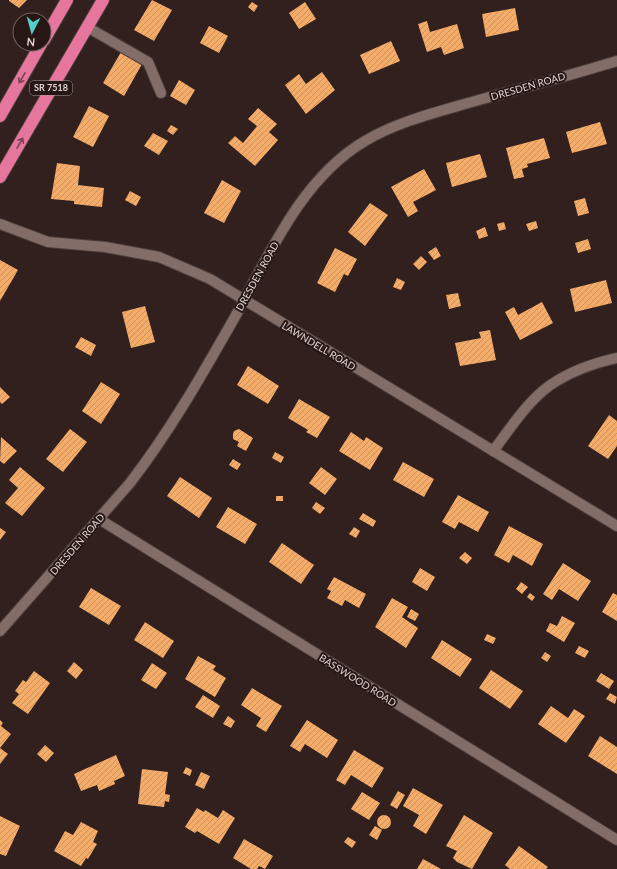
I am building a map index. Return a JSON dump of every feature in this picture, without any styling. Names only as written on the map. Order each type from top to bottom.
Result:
[{"type":"highway","points":[[52,26],[67,0]]},
{"type":"highway","name":"SR 7518","points":[[0,177],[102,0]]},
{"type":"highway","name":"SR 7518","points":[[0,116],[36,52]]},
{"type":"street","points":[[87,27],[148,62],[161,93]]},
{"type":"street","name":"DRESDEN ROAD","points":[[0,631],[99,519],[147,461],[182,410],[295,212],[330,168],[347,152],[367,140],[407,121],[617,60]]},
{"type":"street","name":"LAWNDELL ROAD","points":[[0,224],[48,242],[105,247],[159,257],[210,279],[617,526]]},
{"type":"street","points":[[493,451],[534,400],[548,386],[562,377],[595,364],[617,358]]},
{"type":"street","name":"BASSWOOD ROAD","points":[[99,519],[617,840]]},
{"type":"building","points":[[9,0],[27,0],[19,8]]},
{"type":"building","points":[[152,0],[172,10],[154,41],[134,30]]},
{"type":"building","points":[[252,2],[258,6],[254,12],[248,7]]},
{"type":"building","points":[[305,2],[316,19],[299,29],[289,13]]},
{"type":"building","points":[[515,8],[519,30],[486,37],[482,14]]},
{"type":"building","points":[[427,21],[430,32],[457,24],[464,48],[444,55],[441,47],[427,52],[418,24]]},
{"type":"building","points":[[209,26],[228,36],[219,53],[200,43]]},
{"type":"building","points":[[391,41],[400,61],[369,74],[360,55]]},
{"type":"building","points":[[121,52],[142,64],[124,96],[103,83]]},
{"type":"building","points":[[322,72],[335,90],[306,114],[285,85],[299,74],[306,84]]},
{"type":"building","points":[[179,80],[195,90],[186,105],[170,96]]},
{"type":"building","points":[[89,106],[109,116],[93,147],[73,137]]},
{"type":"building","points":[[258,108],[277,124],[269,132],[278,140],[255,166],[228,143],[235,136],[243,143],[257,126],[248,119]]},
{"type":"building","points":[[600,122],[607,144],[572,153],[566,132]]},
{"type":"building","points":[[171,125],[178,129],[173,135],[167,131]]},
{"type":"building","points":[[153,133],[168,141],[159,155],[144,146]]},
{"type":"building","points":[[544,138],[550,158],[527,164],[528,167],[522,169],[524,177],[514,179],[506,148]]},
{"type":"building","points":[[480,154],[487,177],[452,187],[446,163]]},
{"type":"building","points":[[57,163],[80,166],[78,185],[104,188],[102,207],[74,204],[74,201],[51,199]]},
{"type":"building","points":[[424,169],[436,190],[413,202],[418,211],[408,217],[391,187]]},
{"type":"building","points":[[222,180],[241,191],[224,223],[204,213]]},
{"type":"building","points":[[130,191],[141,197],[136,206],[125,200]]},
{"type":"building","points":[[585,198],[589,213],[578,216],[574,201]]},
{"type":"building","points":[[370,203],[388,215],[365,246],[348,232]]},
{"type":"building","points":[[536,221],[538,228],[529,231],[526,224]]},
{"type":"building","points":[[504,222],[506,229],[499,231],[497,224]]},
{"type":"building","points":[[485,227],[488,236],[479,239],[476,231]]},
{"type":"building","points":[[588,239],[591,249],[578,253],[575,243]]},
{"type":"building","points":[[436,247],[441,256],[434,260],[428,252]]},
{"type":"building","points":[[335,248],[357,259],[348,276],[344,274],[335,292],[317,283]]},
{"type":"building","points":[[421,256],[427,262],[419,270],[413,264]]},
{"type":"building","points":[[0,260],[18,270],[0,301]]},
{"type":"building","points":[[397,278],[405,282],[401,290],[393,287]]},
{"type":"building","points":[[606,280],[612,303],[575,312],[570,289]]},
{"type":"building","points":[[458,293],[461,306],[449,309],[446,295]]},
{"type":"building","points":[[542,302],[553,323],[520,340],[505,312],[514,307],[518,315]]},
{"type":"building","points":[[145,306],[155,342],[131,348],[122,312]]},
{"type":"building","points":[[490,330],[496,360],[460,366],[455,343],[481,338],[479,332]]},
{"type":"building","points":[[81,337],[96,345],[91,356],[75,347]]},
{"type":"building","points":[[248,366],[279,386],[268,404],[237,385]]},
{"type":"building","points":[[101,382],[120,394],[101,424],[82,411]]},
{"type":"building","points":[[0,387],[10,397],[2,404],[0,402]]},
{"type":"building","points":[[299,399],[330,417],[317,438],[306,432],[308,430],[288,418]]},
{"type":"building","points":[[609,415],[617,421],[617,446],[608,459],[588,446]]},
{"type":"building","points":[[70,429],[87,442],[63,472],[46,459]]},
{"type":"building","points":[[239,429],[253,438],[246,451],[237,446],[239,442],[233,439],[234,431]]},
{"type":"building","points":[[351,432],[364,441],[366,437],[383,448],[370,470],[339,451]]},
{"type":"building","points":[[1,437],[17,451],[4,464],[0,461]]},
{"type":"building","points":[[275,452],[284,457],[281,463],[272,458]]},
{"type":"building","points":[[233,459],[241,464],[237,470],[229,465]]},
{"type":"building","points":[[403,462],[434,479],[424,497],[393,480]]},
{"type":"building","points":[[20,467],[45,488],[22,516],[5,503],[18,488],[9,480]]},
{"type":"building","points":[[321,467],[337,479],[325,495],[309,483]]},
{"type":"building","points":[[180,477],[212,498],[199,518],[167,496]]},
{"type":"building","points":[[458,495],[489,512],[478,532],[459,522],[455,529],[442,522]]},
{"type":"building","points":[[276,496],[283,496],[283,501],[276,501]]},
{"type":"building","points":[[316,502],[325,508],[320,514],[312,508]]},
{"type":"building","points":[[228,507],[257,524],[245,544],[216,527]]},
{"type":"building","points":[[363,513],[376,521],[373,527],[359,519]]},
{"type":"building","points":[[509,526],[543,544],[532,566],[513,555],[509,563],[494,555]]},
{"type":"building","points":[[354,527],[360,531],[356,538],[349,534]]},
{"type":"building","points":[[0,528],[6,532],[0,540]]},
{"type":"building","points":[[282,543],[314,565],[301,584],[269,562]]},
{"type":"building","points":[[465,552],[472,558],[467,564],[459,558]]},
{"type":"building","points":[[563,563],[591,581],[578,601],[559,589],[552,600],[543,594]]},
{"type":"building","points":[[420,568],[435,577],[427,591],[412,582]]},
{"type":"building","points":[[334,577],[366,594],[359,608],[345,600],[342,606],[327,598],[331,591],[327,589]]},
{"type":"building","points":[[521,582],[528,587],[522,594],[516,589]]},
{"type":"building","points":[[91,588],[121,606],[109,625],[79,607]]},
{"type":"building","points":[[530,593],[535,597],[532,601],[527,597]]},
{"type":"building","points":[[613,593],[617,595],[617,621],[602,612]]},
{"type":"building","points":[[392,598],[408,607],[402,617],[418,628],[406,648],[375,627]]},
{"type":"building","points":[[411,609],[419,614],[415,621],[407,617]]},
{"type":"building","points":[[562,616],[575,623],[564,642],[546,631],[550,623],[557,626]]},
{"type":"building","points":[[145,622],[174,641],[163,658],[134,640]]},
{"type":"building","points":[[487,634],[496,638],[493,644],[484,640]]},
{"type":"building","points":[[442,640],[472,659],[460,677],[431,658]]},
{"type":"building","points":[[579,646],[589,651],[585,658],[575,653]]},
{"type":"building","points":[[545,652],[551,656],[547,662],[541,658]]},
{"type":"building","points":[[198,656],[216,666],[213,670],[226,678],[215,697],[185,679]]},
{"type":"building","points":[[74,662],[83,670],[76,679],[67,671]]},
{"type":"building","points":[[152,663],[167,673],[156,689],[141,680]]},
{"type":"building","points":[[491,670],[523,691],[510,709],[479,688]]},
{"type":"building","points":[[34,671],[50,683],[28,714],[12,703],[19,694],[15,691],[23,680],[26,682]]},
{"type":"building","points":[[601,673],[614,681],[609,689],[596,681]]},
{"type":"building","points":[[252,688],[282,706],[266,732],[256,726],[261,718],[241,705]]},
{"type":"building","points":[[610,693],[617,697],[615,704],[606,699]]},
{"type":"building","points":[[203,695],[220,706],[213,718],[195,707]]},
{"type":"building","points":[[551,706],[568,718],[574,709],[585,716],[566,743],[538,724]]},
{"type":"building","points":[[228,716],[235,721],[231,728],[223,724]]},
{"type":"building","points":[[0,720],[3,723],[1,726],[11,734],[0,748]]},
{"type":"building","points":[[307,720],[338,740],[327,758],[305,744],[300,752],[290,746]]},
{"type":"building","points":[[600,736],[617,747],[617,774],[588,756]]},
{"type":"building","points":[[45,745],[54,753],[46,762],[37,754]]},
{"type":"building","points":[[0,748],[8,754],[0,764]]},
{"type":"building","points":[[354,750],[384,768],[372,788],[351,775],[345,785],[336,780]]},
{"type":"building","points":[[116,755],[125,776],[114,781],[115,784],[99,791],[97,785],[81,791],[74,774]]},
{"type":"building","points":[[186,767],[192,770],[190,776],[183,773]]},
{"type":"building","points":[[142,769],[168,772],[165,794],[170,795],[169,802],[165,801],[164,807],[138,804]]},
{"type":"building","points":[[201,772],[210,776],[204,789],[195,785]]},
{"type":"building","points":[[413,788],[443,805],[426,834],[413,826],[419,815],[403,806]]},
{"type":"building","points":[[398,791],[405,795],[397,809],[390,805]]},
{"type":"building","points":[[362,792],[380,803],[369,820],[351,809]]},
{"type":"building","points":[[197,808],[204,812],[205,810],[218,818],[223,810],[235,818],[219,844],[197,831],[195,833],[185,827]]},
{"type":"building","points":[[384,815],[389,817],[391,822],[389,827],[384,829],[379,827],[377,822],[379,817]]},
{"type":"building","points":[[464,815],[493,833],[472,869],[457,862],[453,858],[457,851],[446,846]]},
{"type":"building","points":[[0,816],[20,826],[6,856],[0,854]]},
{"type":"building","points":[[81,822],[98,831],[93,842],[97,844],[88,859],[86,858],[81,866],[54,851],[65,831],[73,835]]},
{"type":"building","points":[[375,826],[382,830],[377,840],[369,835]]},
{"type":"building","points":[[348,837],[356,842],[352,848],[344,842]]},
{"type":"building","points":[[244,839],[273,856],[265,869],[259,866],[257,869],[251,869],[233,858]]},
{"type":"building","points":[[519,846],[548,867],[546,869],[510,869],[505,865]]},
{"type":"building","points":[[423,859],[441,869],[417,869]]}]
